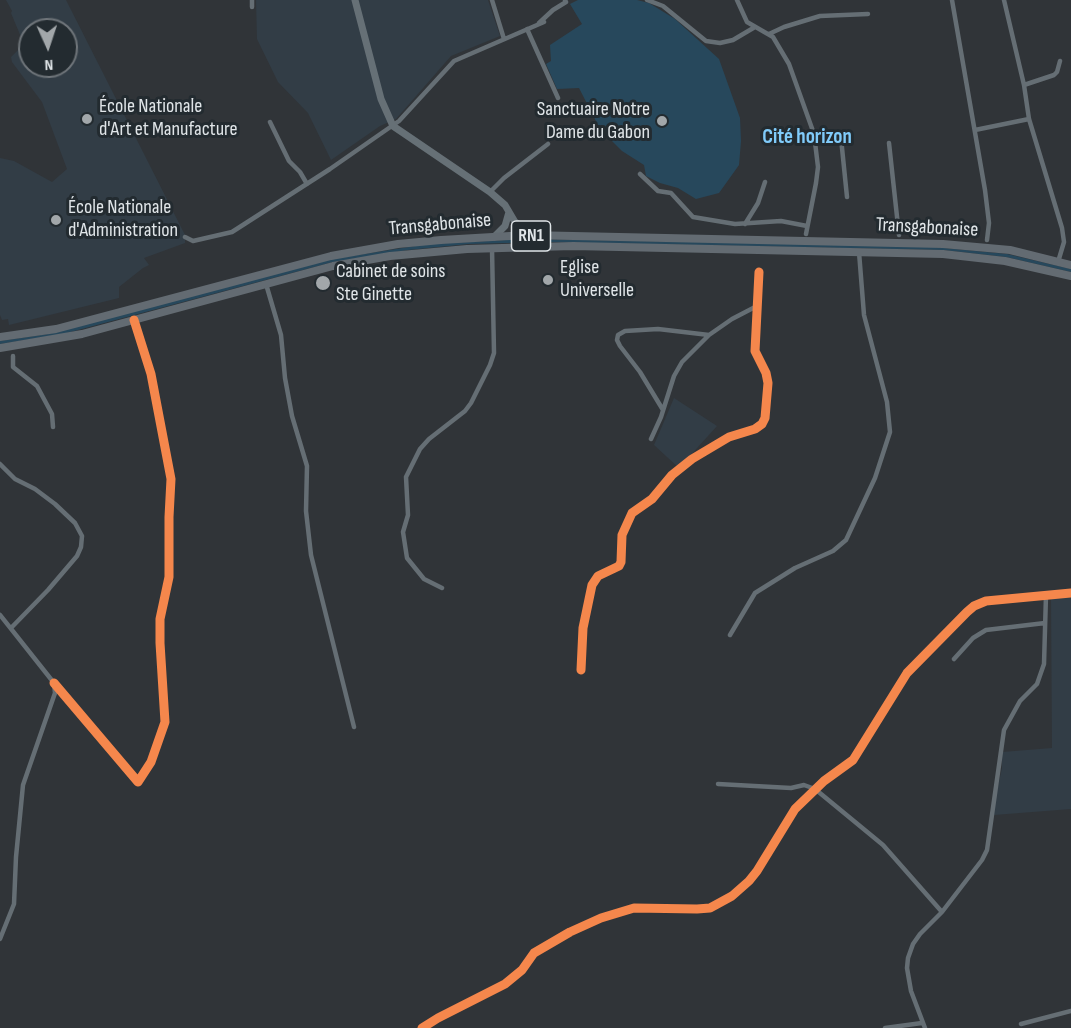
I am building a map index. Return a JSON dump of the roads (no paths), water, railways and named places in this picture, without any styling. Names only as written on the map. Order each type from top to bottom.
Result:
[{"type":"highway","name":"Transgabonaise","points":[[0,337],[56,329],[331,256],[418,242],[543,236],[943,244],[1010,250],[1071,265]]},
{"type":"highway","name":"Transgabonaise","points":[[0,348],[56,339],[134,320],[333,266],[390,256],[492,248],[563,246],[968,255],[1023,264],[1071,276]]},
{"type":"street","points":[[252,0],[252,7]]},
{"type":"street","points":[[355,0],[381,99],[393,126],[400,133],[490,192],[521,227],[543,236]]},
{"type":"street","points":[[492,0],[504,39]]},
{"type":"street","points":[[647,0],[663,6],[706,41],[720,43],[733,40],[755,27]]},
{"type":"street","points":[[737,0],[747,22],[769,34],[793,72],[814,134],[818,166],[806,234]]},
{"type":"street","points":[[952,0],[988,214],[987,240]]},
{"type":"street","points":[[1004,0],[1024,85],[1029,119],[1062,228],[1064,242],[1058,262]]},
{"type":"street","points":[[185,237],[193,241],[232,232],[393,126],[454,61],[541,23],[553,10],[567,1]]},
{"type":"street","points":[[769,34],[820,16],[868,14]]},
{"type":"street","points":[[527,29],[558,98]]},
{"type":"street","points":[[1024,85],[1054,75],[1058,72],[1060,61]]},
{"type":"street","points":[[975,130],[1029,119]]},
{"type":"street","points":[[270,122],[289,161],[300,171],[307,184]]},
{"type":"street","points":[[814,134],[833,132],[841,138],[847,197]]},
{"type":"street","points":[[889,143],[899,235]]},
{"type":"street","points":[[490,192],[504,178],[548,144]]},
{"type":"street","points":[[640,174],[658,191],[671,193],[693,217],[745,224],[781,221],[807,226]]},
{"type":"street","points":[[745,224],[758,203],[765,182]]},
{"type":"street","points":[[494,237],[506,226],[509,212]]},
{"type":"street","points":[[442,588],[424,579],[406,558],[403,532],[408,515],[406,477],[420,449],[429,439],[465,411],[471,403],[492,359],[494,353],[492,248]]},
{"type":"street","points":[[730,635],[754,592],[795,568],[833,551],[846,540],[875,477],[890,432],[887,402],[864,315],[859,252]]},
{"type":"street","points":[[581,670],[583,628],[592,585],[598,576],[619,566],[622,535],[632,513],[652,499],[672,475],[692,459],[729,437],[755,429],[762,424],[765,418],[768,383],[766,373],[755,351],[759,272]]},
{"type":"street","points":[[266,283],[281,335],[285,378],[292,416],[307,466],[307,521],[311,555],[354,727]]},
{"type":"street","points":[[651,439],[674,376],[682,362],[709,335],[757,306]]},
{"type":"street","points":[[0,615],[138,782],[151,762],[165,722],[160,619],[169,577],[171,479],[151,374],[134,320]]},
{"type":"street","points":[[663,411],[640,372],[620,346],[617,340],[618,335],[625,331],[658,329],[709,335]]},
{"type":"street","points":[[13,356],[13,367],[37,386],[52,414],[53,427]]},
{"type":"street","points":[[0,464],[15,479],[35,489],[55,504],[75,523],[82,536],[77,556],[48,591],[10,628]]},
{"type":"street","points":[[422,1028],[505,984],[522,970],[534,953],[570,932],[601,918],[634,908],[697,909],[710,908],[722,903],[749,881],[795,809],[815,789],[853,760],[908,673],[974,606],[986,602],[1071,593]]},
{"type":"street","points":[[885,1028],[923,1025],[910,985],[908,958],[921,934],[942,912],[987,850],[1004,730],[1020,701],[1036,684],[1044,664],[1046,594]]},
{"type":"street","points":[[954,659],[973,638],[986,630],[1045,623]]},
{"type":"street","points":[[0,939],[14,904],[23,785],[53,701],[54,683]]},
{"type":"street","points":[[718,784],[791,788],[804,785],[815,789],[883,845],[942,912]]},
{"type":"street","points":[[1021,1024],[1071,1011]]},
{"type":"place","name":"École Nationale d'Art et Manufacture","points":[[87,119]]},
{"type":"place","name":"Sanctuaire Notre Dame du Gabon","points":[[662,121]]},
{"type":"place","name":"École Nationale d'Administration","points":[[56,220]]},
{"type":"place","name":"Eglise Universelle","points":[[548,280]]},
{"type":"place","name":"Cabinet de soins Ste Ginette","points":[[323,283]]},
{"type":"district","name":"Cité horizon","points":[[807,138]]}]
